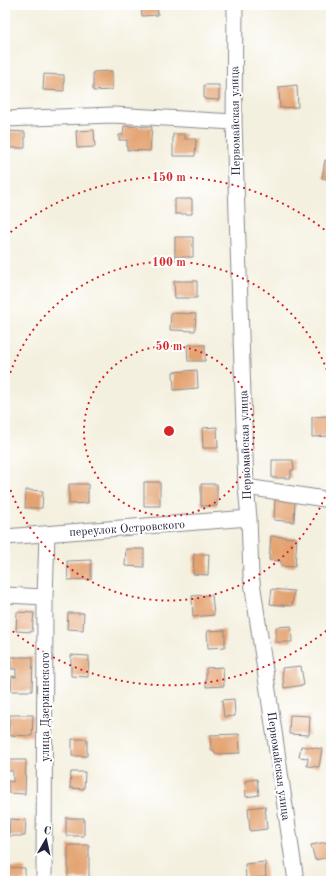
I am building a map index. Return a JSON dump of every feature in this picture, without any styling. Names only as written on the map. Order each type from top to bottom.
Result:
[{"type":"street","name":"Первомайская улица","points":[[235,5],[234,122],[246,487],[252,575],[296,881]]},
{"type":"street","points":[[5,119],[113,115],[234,122]]},
{"type":"street","points":[[246,487],[331,500]]},
{"type":"street","name":"переулок Островского","points":[[5,537],[249,518]]},
{"type":"street","name":"улица Дзержинского","points":[[44,881],[45,597],[47,534]]},
{"type":"street","points":[[5,595],[45,597]]},
{"type":"building","points":[[141,5],[157,5],[158,15],[142,16]]},
{"type":"building","points":[[112,71],[112,90],[93,91],[93,72]]},
{"type":"building","points":[[44,74],[64,75],[64,91],[43,90]]},
{"type":"building","points":[[204,85],[219,85],[219,100],[204,99]]},
{"type":"building","points":[[297,85],[298,107],[280,108],[279,87]]},
{"type":"building","points":[[124,126],[152,127],[150,151],[127,150],[127,140],[119,140],[119,135],[123,135]]},
{"type":"building","points":[[94,130],[95,147],[77,148],[76,131]]},
{"type":"building","points":[[8,131],[25,132],[25,148],[7,148]]},
{"type":"building","points":[[173,134],[185,134],[185,139],[196,139],[195,156],[173,156]]},
{"type":"building","points":[[325,160],[331,161],[331,180],[322,178]]},
{"type":"building","points":[[175,199],[192,199],[192,214],[175,214]]},
{"type":"building","points":[[175,237],[193,237],[193,257],[175,257]]},
{"type":"building","points":[[174,281],[197,281],[197,298],[175,298]]},
{"type":"building","points":[[171,313],[196,314],[195,331],[170,330]]},
{"type":"building","points":[[187,345],[205,345],[205,361],[188,361]]},
{"type":"building","points":[[197,370],[198,388],[174,390],[173,372]]},
{"type":"building","points":[[329,416],[329,436],[312,437],[312,417]]},
{"type":"building","points":[[217,427],[218,448],[203,448],[202,428]]},
{"type":"building","points":[[272,460],[293,460],[294,470],[291,470],[291,478],[272,478]]},
{"type":"building","points":[[144,482],[160,482],[160,506],[144,506]]},
{"type":"building","points":[[69,484],[88,484],[88,503],[69,504]]},
{"type":"building","points":[[201,484],[217,484],[217,506],[201,506]]},
{"type":"building","points":[[26,490],[43,491],[42,508],[25,508]]},
{"type":"building","points":[[275,499],[295,500],[294,522],[274,520]]},
{"type":"building","points":[[271,536],[297,538],[295,567],[281,566],[281,561],[269,560]]},
{"type":"building","points":[[126,549],[144,549],[144,567],[125,566]]},
{"type":"building","points":[[194,554],[209,554],[208,575],[193,574]]},
{"type":"building","points":[[91,560],[91,579],[68,580],[67,561]]},
{"type":"building","points":[[272,589],[294,591],[292,606],[270,604]]},
{"type":"building","points":[[212,595],[214,615],[193,617],[192,596]]},
{"type":"building","points":[[17,612],[34,613],[32,632],[16,631]]},
{"type":"building","points":[[68,613],[84,613],[83,630],[67,629]]},
{"type":"building","points":[[291,626],[292,642],[276,642],[276,627]]},
{"type":"building","points":[[225,630],[225,647],[208,648],[207,631]]},
{"type":"building","points":[[71,655],[89,656],[88,677],[71,676]]},
{"type":"building","points":[[11,657],[33,657],[32,691],[11,691],[12,676],[16,677],[16,669],[11,669]]},
{"type":"building","points":[[301,666],[304,685],[284,688],[282,668]]},
{"type":"building","points":[[223,667],[224,686],[206,687],[206,668]]},
{"type":"building","points":[[234,699],[235,716],[224,717],[222,700]]},
{"type":"building","points":[[10,715],[33,715],[32,736],[9,735]]},
{"type":"building","points":[[290,715],[310,716],[309,735],[289,734]]},
{"type":"building","points":[[239,734],[240,753],[215,754],[214,750],[211,750],[210,735]]},
{"type":"building","points":[[72,739],[87,739],[87,756],[72,756]]},
{"type":"building","points":[[301,746],[322,749],[319,767],[307,766],[308,758],[299,757]]},
{"type":"building","points":[[5,760],[26,760],[25,794],[8,793],[8,781],[13,782],[13,771],[5,771]]},
{"type":"building","points":[[71,772],[85,772],[84,789],[70,788]]},
{"type":"building","points":[[257,779],[259,795],[246,797],[245,781]]},
{"type":"building","points":[[265,806],[267,829],[250,831],[248,808]]},
{"type":"building","points":[[66,818],[84,818],[84,836],[66,836]]},
{"type":"building","points":[[10,819],[26,820],[25,836],[9,836]]},
{"type":"building","points":[[327,842],[330,857],[315,860],[311,845]]},
{"type":"building","points":[[68,845],[89,845],[89,879],[68,879]]},
{"type":"building","points":[[265,862],[266,877],[246,879],[245,864]]},
{"type":"building","points":[[5,867],[25,868],[25,881],[12,881],[12,879],[5,879]]}]
